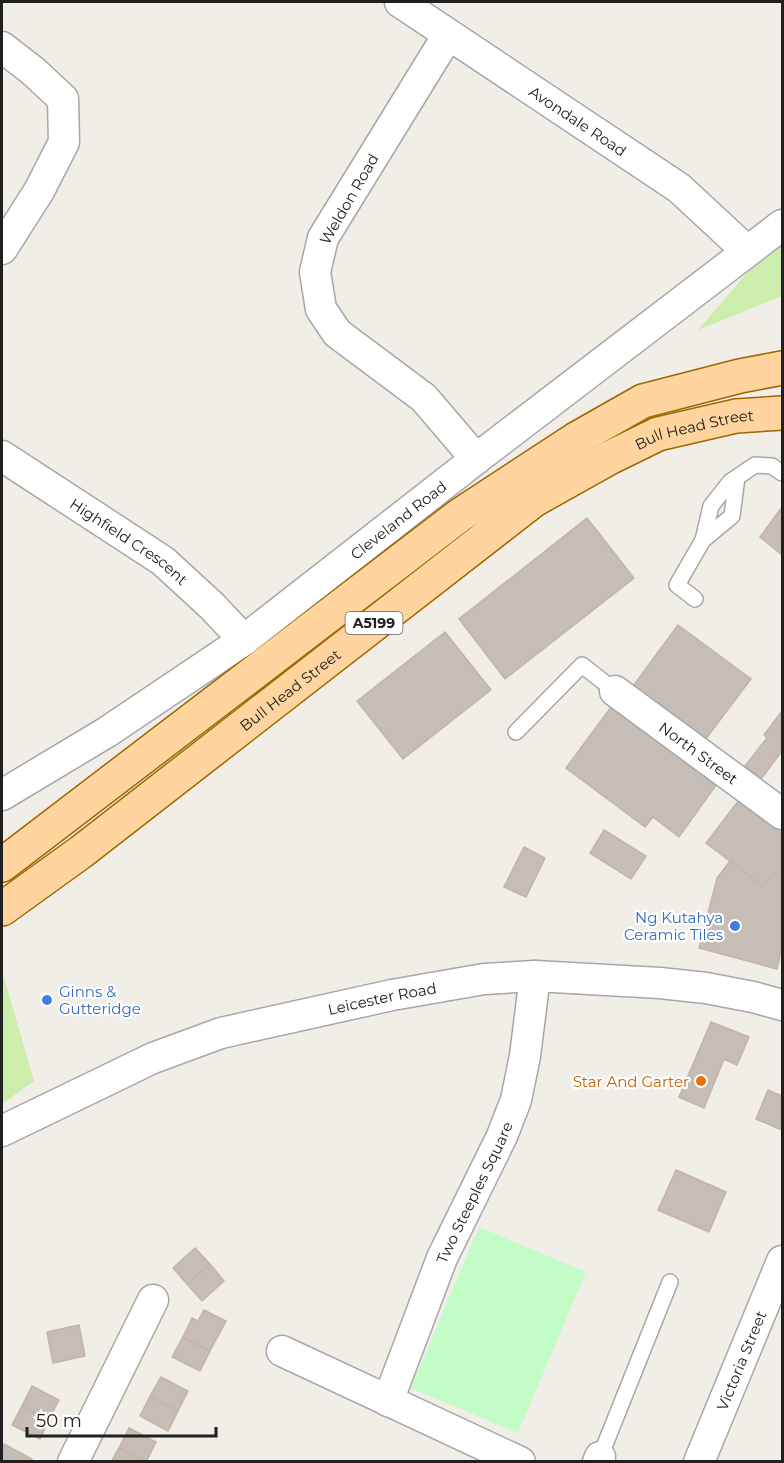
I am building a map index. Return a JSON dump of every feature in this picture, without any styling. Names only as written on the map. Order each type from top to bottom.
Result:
[{"type":"main road","name":"A5199","points":[[2,865],[459,515],[576,438],[643,401],[740,376],[783,368]]},
{"type":"main road","name":"Bull Head Street","points":[[2,909],[81,852],[534,500],[609,458],[658,434],[736,416],[783,413]]},
{"type":"street","name":"Avondale Road","points":[[400,2],[679,188],[747,251]]},
{"type":"street","name":"Weldon Road","points":[[448,35],[323,238],[315,272],[321,309],[337,333],[424,398],[476,459]]},
{"type":"street","points":[[2,48],[33,71],[63,99],[64,142],[39,191],[2,249]]},
{"type":"street","name":"Cleveland Road","points":[[2,795],[107,732],[244,640],[476,459],[783,225]]},
{"type":"street","name":"Highfield Crescent","points":[[2,456],[163,561],[244,640]]},
{"type":"street","name":"North Street","points":[[615,691],[783,814]]},
{"type":"street","name":"Leicester Road","points":[[2,1131],[153,1058],[221,1034],[392,995],[484,979],[535,976],[660,983],[706,988],[783,1005]]},
{"type":"street","name":"Two Steeples Square","points":[[388,1401],[442,1258],[502,1136],[516,1100],[525,1056],[535,976]]},
{"type":"street","name":"Victoria Street","points":[[699,1461],[779,1278]]},
{"type":"street","points":[[74,1461],[153,1300]]},
{"type":"street","points":[[282,1351],[520,1461]]},
{"type":"lane","points":[[695,599],[677,585],[703,540],[711,506],[730,482],[755,465],[772,466],[783,473]]},
{"type":"lane","points":[[703,540],[732,516],[737,477]]},
{"type":"lane","points":[[516,732],[582,665],[615,691]]},
{"type":"lane","points":[[599,1459],[670,1282]]},
{"type":"green space","points":[[782,245],[782,296],[698,330],[753,266]]},
{"type":"green space","points":[[2,971],[34,1081],[2,1104]]},
{"type":"green space","points":[[479,1227],[586,1272],[518,1433],[411,1388]]},
{"type":"building","points":[[782,507],[782,555],[760,537]]},
{"type":"building","points":[[587,518],[634,578],[505,679],[459,619]]},
{"type":"building","points":[[678,625],[751,679],[705,740],[633,686]]},
{"type":"building","points":[[445,632],[491,690],[403,759],[357,701]]},
{"type":"building","points":[[614,703],[719,781],[679,837],[653,817],[645,827],[566,768]]},
{"type":"building","points":[[782,711],[782,751],[761,779],[745,766],[767,738],[764,735]]},
{"type":"building","points":[[742,796],[782,827],[782,878],[774,872],[763,886],[706,843]]},
{"type":"building","points":[[604,830],[646,856],[631,879],[590,853]]},
{"type":"building","points":[[524,847],[545,858],[526,897],[504,887]]},
{"type":"building","points":[[730,861],[763,886],[774,872],[782,878],[782,947],[777,969],[699,948],[717,878]]},
{"type":"building","name":"Star And Garter","points":[[711,1022],[749,1037],[737,1065],[724,1059],[704,1108],[679,1097]]},
{"type":"building","points":[[768,1090],[782,1096],[782,1130],[756,1119]]},
{"type":"building","points":[[676,1170],[726,1192],[709,1232],[658,1210]]},
{"type":"building","points":[[195,1248],[210,1264],[187,1284],[173,1268]]},
{"type":"building","points":[[210,1264],[224,1281],[202,1301],[187,1284]]},
{"type":"building","points":[[204,1310],[226,1321],[210,1351],[183,1337],[192,1318],[198,1321]]},
{"type":"building","points":[[79,1325],[85,1356],[53,1363],[47,1332]]},
{"type":"building","points":[[183,1337],[210,1351],[200,1371],[172,1357]]},
{"type":"building","points":[[161,1377],[188,1391],[178,1411],[150,1396]]},
{"type":"building","points":[[32,1386],[59,1400],[49,1419],[22,1406]]},
{"type":"building","points":[[150,1396],[178,1411],[168,1431],[140,1416]]},
{"type":"building","points":[[22,1406],[49,1419],[40,1439],[12,1425]]},
{"type":"building","points":[[129,1428],[156,1442],[146,1462],[119,1448]]},
{"type":"building","points":[[4,1444],[32,1459],[31,1462],[2,1462]]},
{"type":"building","points":[[119,1448],[145,1462],[111,1462]]},
{"type":"place","name":"Ng Kutahya Ceramic Tiles","points":[[735,926]]},
{"type":"place","name":"Ginns & Gutteridge","points":[[47,1000]]},
{"type":"place","name":"Star And Garter","points":[[701,1081]]}]
